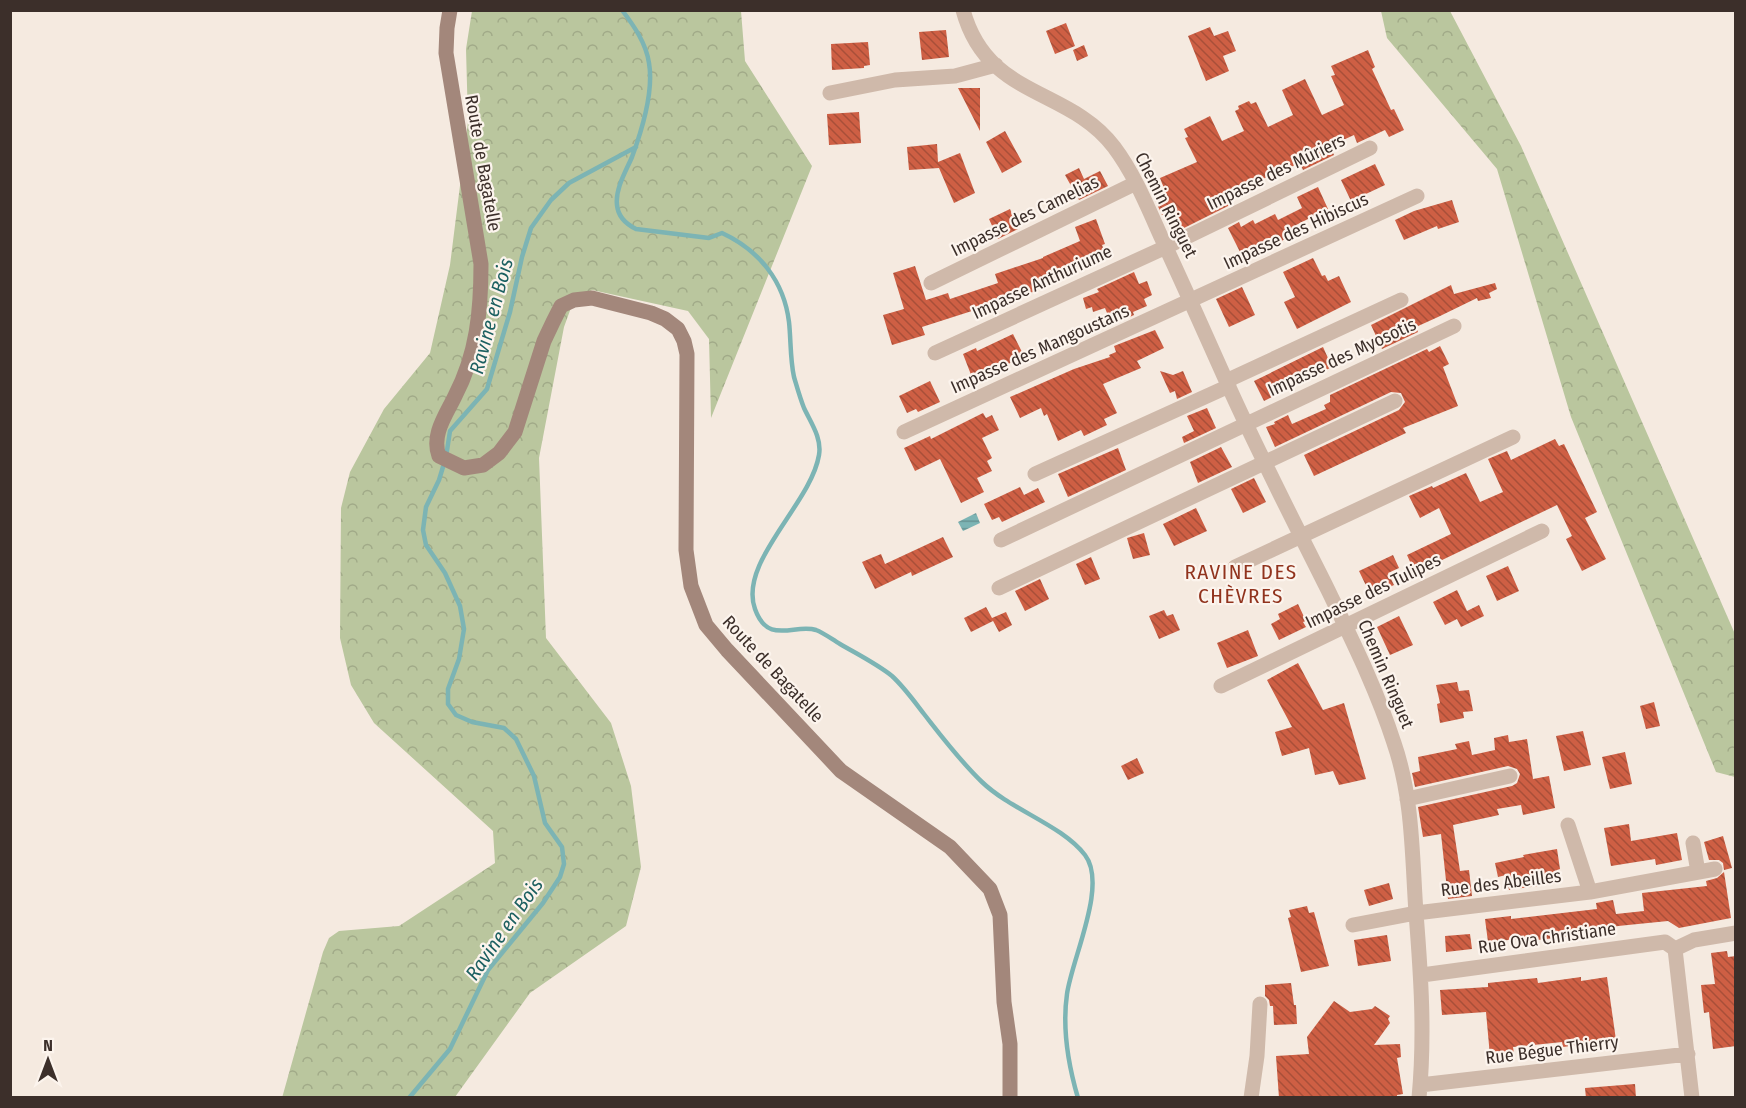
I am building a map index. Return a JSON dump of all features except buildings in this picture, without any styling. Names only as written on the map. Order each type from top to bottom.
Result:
[{"type":"main road","name":"Route de Bagatelle","points":[[450,10],[446,53],[481,264],[481,290],[479,317],[465,376],[438,429],[435,446],[440,456],[464,468],[483,465],[499,453],[515,432],[544,341],[561,306],[574,300],[592,298],[651,313],[665,319],[678,329],[687,354],[686,550],[692,586],[706,625],[841,771],[950,847],[990,889],[1000,915],[1004,1002],[1010,1044],[1010,1098]]},
{"type":"street","name":"Chemin Ringuet","points":[[963,10],[978,47],[1022,86],[1062,106],[1090,124],[1113,145],[1136,183],[1247,424],[1346,627],[1385,717],[1395,745],[1407,799],[1413,843],[1422,975],[1420,1091]]},
{"type":"street","points":[[830,93],[895,80],[955,76],[996,65]]},
{"type":"street","name":"Impasse des Mûriers","points":[[1166,247],[1371,148]]},
{"type":"street","name":"Impasse des Camelias","points":[[931,283],[1136,183]]},
{"type":"street","name":"Impasse des Hibiscus","points":[[1192,301],[1417,196]]},
{"type":"street","name":"Impasse Anthuriume","points":[[935,353],[1166,247]]},
{"type":"street","points":[[1035,474],[1401,300]]},
{"type":"street","name":"Impasse des Mangoustans","points":[[904,432],[1192,301]]},
{"type":"street","name":"Impasse des Myosotis","points":[[1247,424],[1454,326]]},
{"type":"street","points":[[999,588],[1395,401]]},
{"type":"street","points":[[1001,540],[1247,424]]},
{"type":"street","points":[[1235,567],[1513,437]]},
{"type":"street","name":"Impasse des Tulipes","points":[[1221,686],[1542,531]]},
{"type":"street","points":[[1407,799],[1510,776]]},
{"type":"street","name":"Rue des Abeilles","points":[[1568,825],[1590,892]]},
{"type":"street","points":[[1693,843],[1698,872]]},
{"type":"street","name":"Rue des Abeilles","points":[[1416,913],[1590,892],[1715,869]]},
{"type":"street","points":[[1353,925],[1416,913]]},
{"type":"street","points":[[1692,1098],[1675,949],[1694,940],[1736,933]]},
{"type":"street","name":"Rue Ova Christiane","points":[[1422,975],[1654,942],[1665,942],[1675,949]]},
{"type":"street","points":[[1251,1098],[1257,1056],[1260,1004]]},
{"type":"street","name":"Rue Bégue Thierry","points":[[1420,1091],[1688,1054]]},
{"type":"green space","points":[[472,11],[741,11],[745,61],[812,166],[711,418],[709,339],[688,311],[592,290],[572,305],[564,327],[539,458],[546,638],[611,723],[631,786],[641,867],[626,926],[530,993],[455,1097],[282,1098],[323,952],[329,938],[339,931],[399,926],[495,863],[493,831],[374,723],[351,685],[340,638],[341,508],[350,472],[384,409],[430,353],[450,265],[468,122],[466,49]]},
{"type":"green space","points":[[1381,11],[1450,11],[1521,146],[1735,634],[1735,777],[1716,772],[1571,417],[1497,169],[1387,38]]},
{"type":"water","points":[[976,513],[980,523],[963,531],[958,522]]},
{"type":"waterway","name":"RAVINE DES CHÈVRES","points":[[622,10],[642,42],[649,63],[650,86],[643,123],[618,193],[619,213],[636,229],[709,238],[722,233],[747,248],[768,269],[782,293],[789,322],[794,377],[819,443],[819,455],[813,474],[757,572],[753,591],[755,609],[760,620],[767,627],[782,631],[816,630],[892,676],[966,766],[982,782],[1007,801],[1063,835],[1085,855],[1091,868],[1093,884],[1091,903],[1070,979],[1065,1020],[1071,1072],[1078,1098]]},
{"type":"waterway","name":"Ravine en Bois","points":[[409,1098],[450,1049],[488,970],[543,903],[560,877],[564,864],[562,847],[545,823],[534,776],[516,739],[504,728],[472,722],[456,715],[448,704],[448,689],[459,659],[464,629],[460,606],[445,573],[426,545],[423,530],[426,507],[439,480],[450,431],[487,389],[510,312],[531,228],[551,200],[569,183],[636,147]]},
{"type":"district","name":"RAVINE DES CHÈVRES","points":[[1241,584]]}]
